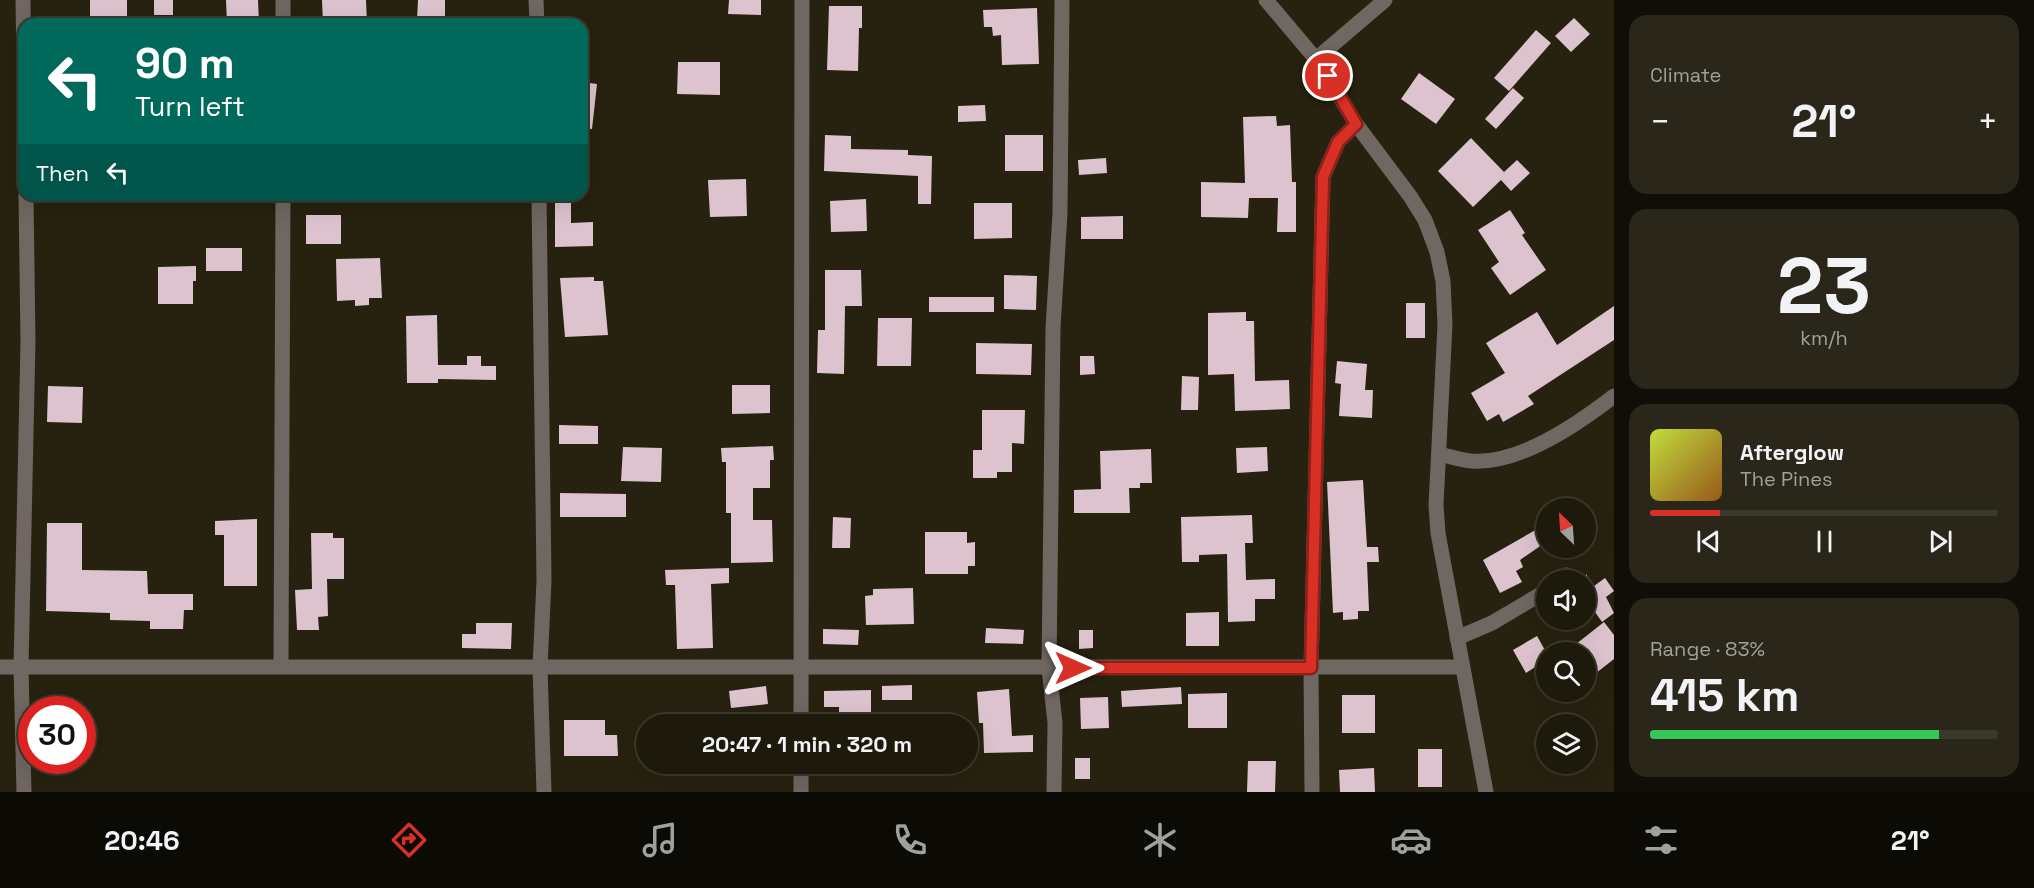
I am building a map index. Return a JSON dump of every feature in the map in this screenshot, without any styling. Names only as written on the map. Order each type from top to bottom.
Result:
[{"type":"street","points":[[23,0],[23,18]]},
{"type":"street","points":[[283,0],[283,18]]},
{"type":"street","points":[[536,0],[537,18]]},
{"type":"street","points":[[801,714],[802,0]]},
{"type":"street","points":[[1054,792],[1055,723],[1049,668],[1053,328],[1060,213],[1062,0]]},
{"type":"street","points":[[1266,0],[1316,59],[1356,124],[1410,196],[1425,220],[1437,252],[1443,281],[1445,325],[1438,454],[1438,533],[1461,668],[1486,792]]},
{"type":"street","points":[[1316,59],[1386,0]]},
{"type":"street","points":[[1312,792],[1311,668],[1323,177],[1338,142],[1356,124]]},
{"type":"street","points":[[24,792],[21,668],[28,342],[26,201]]},
{"type":"street","points":[[281,666],[284,201]]},
{"type":"street","points":[[538,201],[544,580],[540,668],[544,792]]},
{"type":"street","points":[[1438,454],[1472,461],[1500,457],[1537,444],[1581,421],[1614,396]]},
{"type":"street","points":[[1457,638],[1492,623],[1536,597]]},
{"type":"street","points":[[0,667],[1461,668]]},
{"type":"street","points":[[801,774],[801,792]]},
{"type":"building","points":[[90,0],[127,0],[127,18],[90,18]]},
{"type":"building","points":[[154,0],[173,0],[173,15],[154,15]]},
{"type":"building","points":[[226,0],[258,0],[259,18],[227,18]]},
{"type":"building","points":[[322,0],[366,0],[367,18],[323,18]]},
{"type":"building","points":[[418,0],[445,0],[445,18],[417,18]]},
{"type":"building","points":[[729,0],[761,0],[761,15],[728,14]]},
{"type":"building","points":[[829,6],[862,6],[858,71],[827,70]]},
{"type":"building","points":[[1037,8],[1039,64],[1002,65],[1001,35],[993,36],[992,27],[984,27],[983,10]]},
{"type":"building","points":[[1574,18],[1590,34],[1571,52],[1555,36]]},
{"type":"building","points":[[1536,30],[1551,43],[1509,91],[1494,78]]},
{"type":"building","points":[[678,62],[720,62],[720,95],[677,94]]},
{"type":"building","points":[[1419,73],[1455,99],[1436,124],[1401,99]]},
{"type":"building","points":[[588,83],[597,84],[592,129],[588,129]]},
{"type":"building","points":[[1513,88],[1524,98],[1496,129],[1485,119]]},
{"type":"building","points":[[985,105],[986,121],[958,122],[958,106]]},
{"type":"building","points":[[1276,116],[1277,126],[1290,125],[1292,182],[1296,182],[1296,232],[1277,232],[1278,198],[1249,198],[1248,218],[1201,217],[1201,182],[1245,183],[1243,117]]},
{"type":"building","points":[[825,135],[851,136],[851,149],[908,150],[908,155],[932,156],[931,204],[918,204],[918,176],[824,171]]},
{"type":"building","points":[[1005,135],[1043,135],[1043,171],[1005,171]]},
{"type":"building","points":[[1471,138],[1504,172],[1517,160],[1530,173],[1511,191],[1501,180],[1473,207],[1438,171]]},
{"type":"building","points":[[1106,158],[1107,173],[1079,175],[1078,160]]},
{"type":"building","points":[[746,179],[747,216],[710,217],[708,180]]},
{"type":"building","points":[[866,199],[867,231],[831,232],[830,201]]},
{"type":"building","points":[[555,201],[571,201],[571,223],[593,222],[593,246],[555,247]]},
{"type":"building","points":[[974,203],[1012,203],[1012,238],[974,239]]},
{"type":"building","points":[[1510,210],[1525,233],[1522,235],[1546,270],[1510,295],[1491,268],[1499,262],[1478,230]]},
{"type":"building","points":[[306,215],[341,215],[341,244],[306,244]]},
{"type":"building","points":[[1123,216],[1123,239],[1081,239],[1081,217]]},
{"type":"building","points":[[206,248],[242,248],[242,271],[206,271]]},
{"type":"building","points":[[380,258],[382,298],[369,298],[369,305],[355,306],[355,300],[337,301],[336,259]]},
{"type":"building","points":[[196,266],[196,281],[193,281],[193,304],[158,304],[158,267]]},
{"type":"building","points":[[825,270],[861,270],[862,306],[845,306],[844,374],[817,373],[818,330],[825,330]]},
{"type":"building","points":[[1004,275],[1037,276],[1036,310],[1004,309]]},
{"type":"building","points":[[594,277],[594,281],[603,281],[608,335],[565,337],[560,278]]},
{"type":"building","points":[[929,297],[994,297],[994,312],[929,312]]},
{"type":"building","points":[[1406,303],[1425,303],[1425,338],[1406,338]]},
{"type":"building","points":[[1614,306],[1614,340],[1528,396],[1534,404],[1503,422],[1499,414],[1487,421],[1471,393],[1505,373],[1486,343],[1537,312],[1557,345]]},
{"type":"building","points":[[1246,312],[1246,321],[1254,321],[1255,381],[1289,380],[1290,409],[1235,411],[1234,374],[1208,375],[1208,313]]},
{"type":"building","points":[[437,315],[438,365],[467,365],[467,356],[481,356],[481,366],[496,366],[496,380],[438,379],[438,383],[407,383],[406,316]]},
{"type":"building","points":[[878,318],[912,318],[911,366],[877,366]]},
{"type":"building","points":[[976,343],[1032,344],[1031,375],[976,374]]},
{"type":"building","points":[[1080,356],[1094,356],[1095,374],[1080,375]]},
{"type":"building","points":[[1337,361],[1367,364],[1365,390],[1373,390],[1372,418],[1339,416],[1341,384],[1335,383]]},
{"type":"building","points":[[1182,376],[1199,377],[1198,410],[1181,410]]},
{"type":"building","points":[[732,385],[770,385],[770,413],[732,414]]},
{"type":"building","points":[[48,386],[83,387],[82,423],[47,422]]},
{"type":"building","points":[[982,410],[1025,410],[1024,444],[1012,443],[1012,472],[997,472],[997,478],[973,478],[973,450],[982,450]]},
{"type":"building","points":[[559,425],[598,426],[598,444],[559,444]]},
{"type":"building","points":[[773,446],[774,460],[770,460],[770,488],[753,488],[753,520],[772,520],[773,562],[731,563],[731,513],[726,513],[726,462],[722,462],[721,448]]},
{"type":"building","points":[[623,447],[662,448],[661,482],[621,481]]},
{"type":"building","points":[[1267,447],[1268,471],[1237,473],[1236,448]]},
{"type":"building","points":[[1151,449],[1152,483],[1140,483],[1140,488],[1129,488],[1130,513],[1074,513],[1074,490],[1101,489],[1100,451]]},
{"type":"building","points":[[1363,480],[1367,547],[1378,547],[1379,562],[1367,562],[1369,611],[1358,611],[1358,619],[1343,620],[1343,612],[1333,613],[1327,482]]},
{"type":"building","points":[[560,493],[626,494],[626,517],[560,517]]},
{"type":"building","points":[[1252,515],[1253,543],[1245,543],[1246,580],[1275,579],[1275,599],[1255,599],[1255,621],[1228,622],[1227,554],[1199,555],[1199,562],[1182,562],[1181,517]]},
{"type":"building","points":[[833,517],[851,518],[850,548],[832,548]]},
{"type":"building","points":[[257,519],[257,586],[224,586],[224,535],[215,535],[215,521]]},
{"type":"building","points":[[47,523],[82,523],[82,570],[147,571],[148,594],[193,594],[193,610],[184,610],[183,629],[150,629],[150,621],[110,620],[110,613],[46,611]]},
{"type":"building","points":[[1536,530],[1536,549],[1520,560],[1523,567],[1516,571],[1522,582],[1500,593],[1483,560]]},
{"type":"building","points":[[925,532],[967,532],[967,543],[975,542],[975,566],[968,566],[968,574],[925,574]]},
{"type":"building","points":[[311,533],[333,533],[333,538],[344,538],[344,579],[327,579],[328,616],[318,617],[319,630],[297,630],[295,590],[312,589]]},
{"type":"building","points":[[729,568],[729,583],[711,584],[713,648],[677,649],[675,585],[666,585],[665,570]]},
{"type":"building","points":[[1605,578],[1614,591],[1606,597],[1614,613],[1602,622],[1596,613],[1596,585]]},
{"type":"building","points":[[913,588],[914,624],[866,625],[865,596],[873,595],[873,589]]},
{"type":"building","points":[[1219,612],[1219,646],[1186,646],[1186,613]]},
{"type":"building","points":[[1604,622],[1614,635],[1614,659],[1596,673],[1596,642],[1579,642]]},
{"type":"building","points":[[476,623],[512,623],[511,649],[462,648],[462,634],[476,634]]},
{"type":"building","points":[[986,628],[1024,630],[1023,644],[985,643]]},
{"type":"building","points":[[823,629],[859,630],[858,645],[823,644]]},
{"type":"building","points":[[1079,630],[1093,630],[1093,648],[1079,649]]},
{"type":"building","points":[[1537,636],[1540,642],[1536,642],[1536,666],[1526,673],[1513,650]]},
{"type":"building","points":[[912,685],[912,700],[882,700],[882,686]]},
{"type":"building","points":[[766,686],[768,704],[731,708],[729,691]]},
{"type":"building","points":[[1181,687],[1182,704],[1122,707],[1121,691]]},
{"type":"building","points":[[1009,689],[1012,736],[1033,735],[1033,752],[984,753],[983,723],[979,723],[977,692]]},
{"type":"building","points":[[871,690],[871,713],[839,713],[839,707],[824,707],[824,691]]},
{"type":"building","points":[[1227,693],[1227,728],[1188,728],[1188,694]]},
{"type":"building","points":[[1342,695],[1375,695],[1375,733],[1342,733]]},
{"type":"building","points":[[1108,697],[1109,728],[1081,729],[1080,698]]},
{"type":"building","points":[[564,720],[605,720],[605,735],[617,735],[618,756],[564,756]]},
{"type":"building","points":[[1418,749],[1442,749],[1442,787],[1418,787]]},
{"type":"building","points":[[1075,758],[1090,758],[1090,779],[1075,779]]},
{"type":"building","points":[[1248,761],[1276,761],[1275,792],[1247,792]]},
{"type":"building","points":[[1374,768],[1375,792],[1340,792],[1339,770]]},
{"type":"route","points":[[1073,668],[1311,668],[1323,177],[1338,142],[1356,124],[1328,76]]}]
